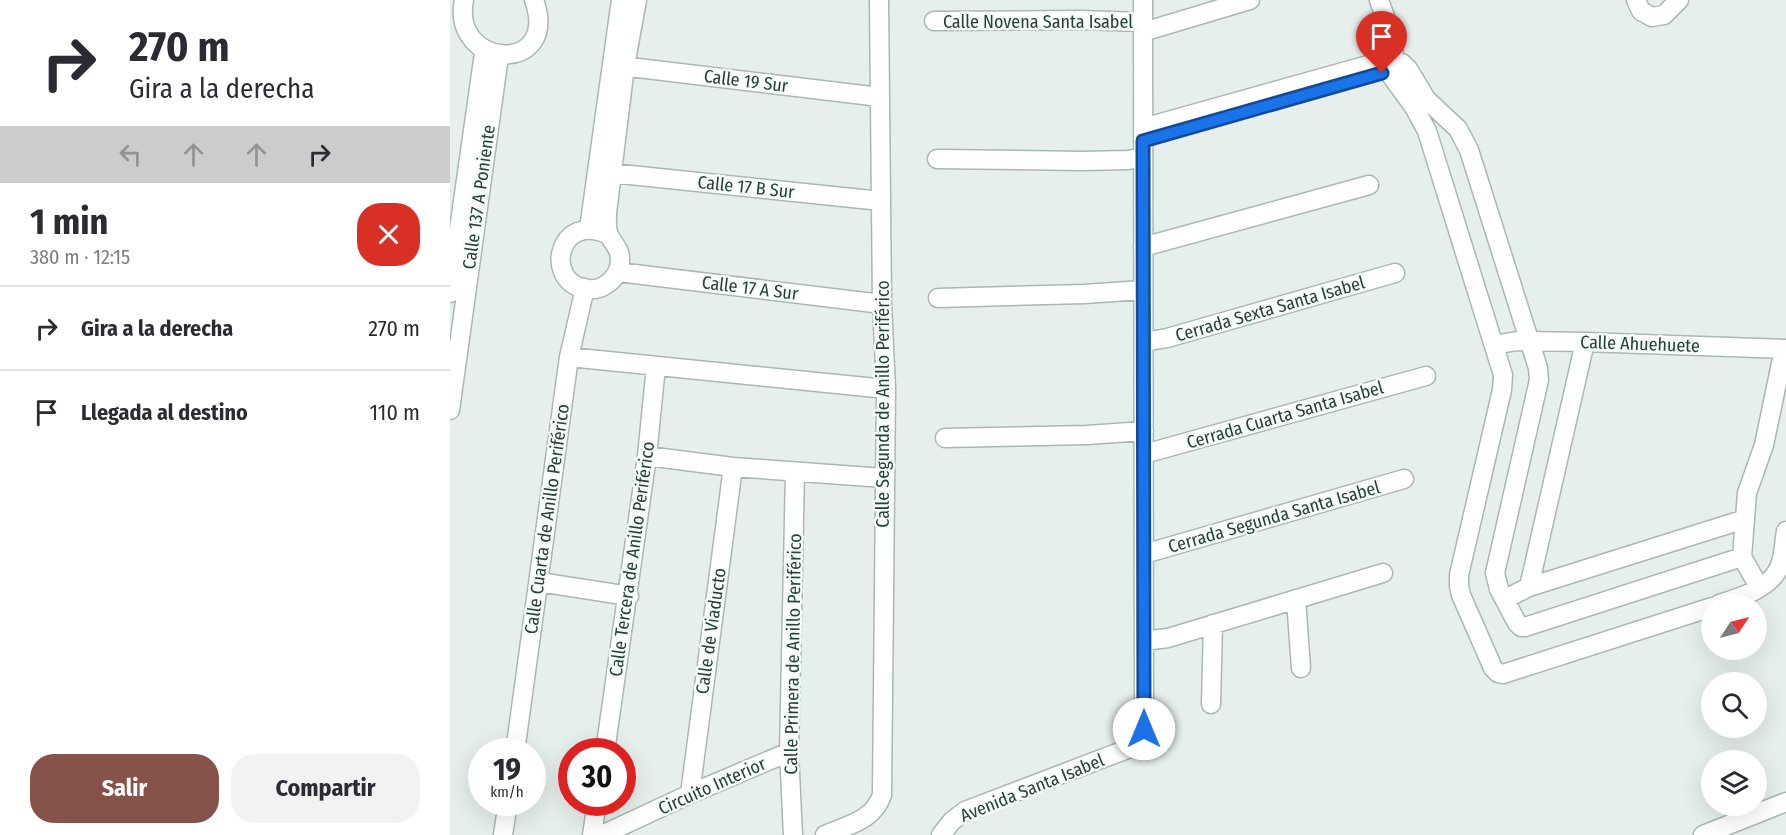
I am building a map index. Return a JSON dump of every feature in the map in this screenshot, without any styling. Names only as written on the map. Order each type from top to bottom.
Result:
[{"type":"street","points":[[459,1],[460,16],[457,31],[471,44],[491,54],[512,54],[527,45],[537,30],[539,13],[534,0]]},
{"type":"street","points":[[609,235],[589,229],[571,236],[562,248],[560,263],[566,278],[578,287],[601,288],[611,282],[618,272],[621,259],[617,246],[609,235],[607,213],[619,66],[621,0]]},
{"type":"street","points":[[589,229],[619,66],[637,0]]},
{"type":"street","name":"Calle Segunda de Anillo Periférico","points":[[825,835],[868,816],[878,807],[882,795],[886,389],[882,304],[879,0]]},
{"type":"street","name":"Avenida Santa Isabel","points":[[941,835],[952,821],[965,811],[1138,745],[1142,740],[1144,729],[1143,0]]},
{"type":"street","name":"Calle Novena Santa Isabel","points":[[934,21],[1080,20],[1164,27],[1250,0]]},
{"type":"street","points":[[1379,0],[1395,45],[1392,67]]},
{"type":"street","points":[[1636,0],[1641,11],[1652,17],[1664,15],[1679,0]]},
{"type":"street","name":"Calle 137 A Poniente","points":[[450,410],[453,360],[470,206],[491,54]]},
{"type":"street","name":"Calle 19 Sur","points":[[619,66],[880,97]]},
{"type":"street","points":[[937,159],[1082,161],[1128,159],[1143,142],[1382,73],[1392,67],[1408,69],[1503,375],[1502,390],[1459,575],[1459,586],[1493,668],[1503,674],[1701,611]]},
{"type":"street","points":[[1420,103],[1458,129],[1469,150],[1531,342],[1539,380],[1495,573],[1517,623],[1525,627],[1742,557]]},
{"type":"street","name":"Calle 17 B Sur","points":[[611,173],[881,201]]},
{"type":"street","points":[[1143,247],[1369,184]]},
{"type":"street","name":"Calle 137 A Poniente","points":[[450,293],[470,206]]},
{"type":"street","name":"Calle 17 A Sur","points":[[618,272],[882,304]]},
{"type":"street","name":"Cerrada Sexta Santa Isabel","points":[[1143,342],[1167,338],[1395,273]]},
{"type":"street","name":"Calle Cuarta de Anillo Periférico","points":[[517,738],[569,357],[585,288]]},
{"type":"street","points":[[938,298],[1143,290]]},
{"type":"street","name":"Calle Ahuehuete","points":[[1494,345],[1517,341],[1785,349]]},
{"type":"street","points":[[1529,587],[1585,342]]},
{"type":"street","points":[[1759,587],[1742,557],[1747,493],[1764,445],[1785,349]]},
{"type":"street","points":[[569,357],[886,389]]},
{"type":"street","name":"Calle Tercera de Anillo Periférico","points":[[607,738],[647,456],[656,366]]},
{"type":"street","name":"Cerrada Cuarta Santa Isabel","points":[[1144,454],[1426,376]]},
{"type":"street","points":[[945,438],[1087,435],[1144,431]]},
{"type":"street","points":[[647,456],[733,467],[884,478]]},
{"type":"street","name":"Calle de Viaducto","points":[[690,794],[733,467]]},
{"type":"street","name":"Calle Primera de Anillo Periférico","points":[[793,835],[789,752],[795,472]]},
{"type":"street","name":"Cerrada Segunda Santa Isabel","points":[[1144,554],[1404,478]]},
{"type":"street","points":[[1505,599],[1529,587],[1745,519]]},
{"type":"street","points":[[1749,594],[1774,576],[1779,567],[1786,531]]},
{"type":"street","points":[[1144,641],[1168,638],[1383,573]]},
{"type":"street","points":[[539,582],[628,596]]},
{"type":"street","points":[[1296,599],[1301,668]]},
{"type":"street","points":[[1211,704],[1213,624]]},
{"type":"street","name":"Circuito Interior","points":[[602,835],[789,752]]},
{"type":"street","points":[[1703,835],[1786,802]]},
{"type":"street","points":[[503,835],[506,816]]},
{"type":"street","points":[[592,835],[595,816]]},
{"type":"route","points":[[1144,729],[1143,141],[1382,73]]}]
